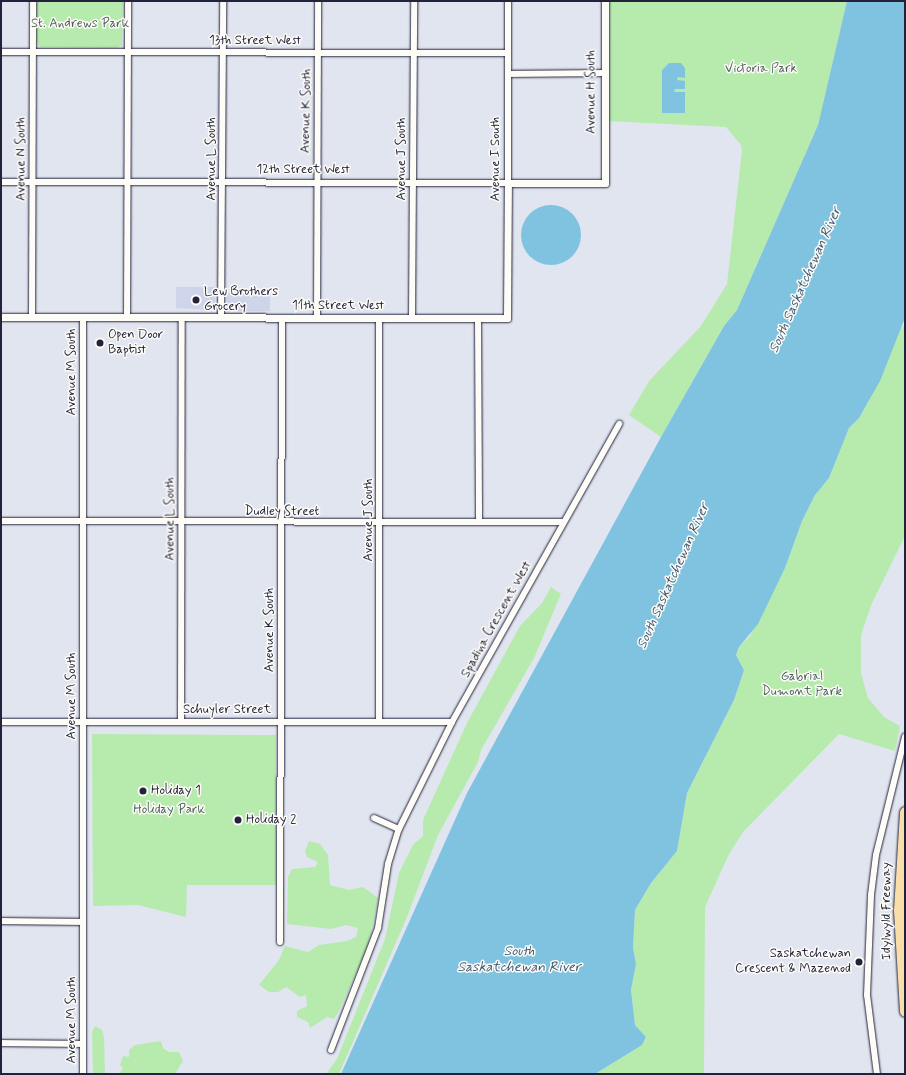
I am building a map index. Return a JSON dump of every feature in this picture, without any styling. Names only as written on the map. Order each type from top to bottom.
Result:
[{"type":"highway","name":"Idylwyld Freeway","points":[[905,812],[899,910],[905,1011]]},
{"type":"street","name":"Avenue N South","points":[[32,316],[33,1]]},
{"type":"street","points":[[128,1],[128,318]]},
{"type":"street","name":"Avenue L South","points":[[221,318],[223,1]]},
{"type":"street","name":"Avenue K South","points":[[317,318],[318,1]]},
{"type":"street","name":"Avenue J South","points":[[412,318],[414,1]]},
{"type":"street","name":"Avenue I South","points":[[506,318],[508,1]]},
{"type":"street","name":"Avenue H South","points":[[605,1],[605,183]]},
{"type":"street","name":"13th Street West","points":[[1,52],[508,53]]},
{"type":"street","points":[[508,74],[604,73]]},
{"type":"street","name":"12th Street West","points":[[1,182],[605,183]]},
{"type":"street","name":"11th Street West","points":[[1,317],[506,318]]},
{"type":"street","name":"Avenue M South","points":[[83,317],[83,1074]]},
{"type":"street","name":"Avenue L South","points":[[181,721],[182,318]]},
{"type":"street","name":"Avenue K South","points":[[280,942],[282,318]]},
{"type":"street","name":"Avenue J South","points":[[379,318],[379,721]]},
{"type":"street","points":[[478,318],[479,522]]},
{"type":"street","name":"Spadina Crescent West","points":[[331,1050],[378,928],[388,864],[399,829],[452,722],[510,622],[562,522],[619,424]]},
{"type":"street","name":"Dudley Street","points":[[1,522],[562,522]]},
{"type":"street","name":"Schuyler Street","points":[[1,722],[452,722]]},
{"type":"street","points":[[877,1074],[867,995],[871,895],[876,855],[905,737]]},
{"type":"street","points":[[374,818],[399,829]]},
{"type":"street","points":[[1,921],[83,922]]},
{"type":"street","points":[[1,1043],[83,1044]]},
{"type":"shaded area","points":[[176,287],[215,287],[215,305],[208,310],[176,308]]},
{"type":"shaded area","points":[[227,293],[270,293],[270,311],[231,311],[227,307]]},
{"type":"green space","name":"St. Andrews Park","points":[[37,1],[123,1],[122,45],[117,48],[40,47],[36,40]]},
{"type":"green space","name":"Victoria Park","points":[[610,1],[847,1],[818,125],[737,310],[724,326],[661,437],[629,415],[649,381],[701,326],[727,284],[742,150],[741,145],[726,127],[608,121]]},
{"type":"green space","name":"Gabrial Dumont Park","points":[[905,325],[905,536],[872,603],[861,635],[861,673],[868,698],[884,717],[900,726],[895,751],[839,734],[743,832],[729,854],[705,907],[704,1074],[595,1074],[642,1045],[646,1037],[635,1025],[631,990],[636,964],[633,948],[635,910],[651,883],[677,851],[687,793],[734,700],[744,670],[736,655],[739,647],[750,636],[785,568],[802,521],[815,495],[829,478],[849,428],[859,418],[869,401],[900,329]]},
{"type":"green space","points":[[551,587],[561,594],[534,658],[481,750],[478,762],[438,835],[407,917],[339,1074],[326,1074],[337,1059],[385,939],[399,873],[413,845],[423,836],[423,820],[467,723],[520,626],[542,603]]},
{"type":"green space","name":"Holiday Park","points":[[92,734],[276,735],[276,885],[187,885],[186,917],[138,905],[93,906]]},
{"type":"green space","points":[[309,841],[320,844],[328,855],[330,885],[349,890],[363,887],[378,898],[369,945],[338,1013],[334,1019],[327,1017],[310,1028],[308,1022],[297,1017],[297,1011],[307,1006],[306,995],[300,997],[286,987],[278,992],[269,992],[259,985],[279,960],[285,946],[308,952],[319,945],[347,941],[356,937],[358,928],[346,925],[331,929],[287,924],[288,877],[292,869],[315,867],[318,862],[307,857],[305,851]]},
{"type":"green space","points":[[95,1026],[102,1030],[104,1037],[105,1074],[93,1074],[92,1032]]},
{"type":"green space","points":[[161,1041],[163,1048],[169,1052],[179,1052],[183,1061],[175,1074],[119,1074],[123,1068],[120,1065],[123,1056],[129,1057],[129,1050],[135,1045]]},
{"type":"water","name":"South Saskatchewan River","points":[[847,1],[905,1],[905,318],[880,381],[859,418],[849,428],[829,478],[815,495],[802,521],[785,568],[758,624],[739,647],[736,655],[744,670],[734,700],[687,793],[677,851],[651,883],[635,910],[633,948],[636,964],[631,990],[635,1025],[646,1037],[642,1045],[595,1074],[341,1074],[467,793],[661,437],[724,326],[737,310],[818,125]]},
{"type":"water","points":[[669,63],[681,63],[685,68],[685,78],[678,77],[677,80],[685,81],[685,89],[675,89],[674,92],[685,92],[685,113],[662,113],[662,70]]},
{"type":"water","points":[[545,205],[557,205],[568,210],[576,218],[581,229],[579,247],[568,260],[557,265],[545,265],[534,260],[526,252],[521,241],[521,229],[526,218],[534,210]]},
{"type":"place","name":"Lew Brothers Grocery","points":[[196,300]]},
{"type":"place","name":"Open Door Baptist","points":[[100,343]]},
{"type":"place","name":"Holiday 1","points":[[143,791]]},
{"type":"place","name":"Holiday 2","points":[[238,820]]},
{"type":"place","name":"Saskatchewan Crescent & Mazenod","points":[[859,962]]}]
